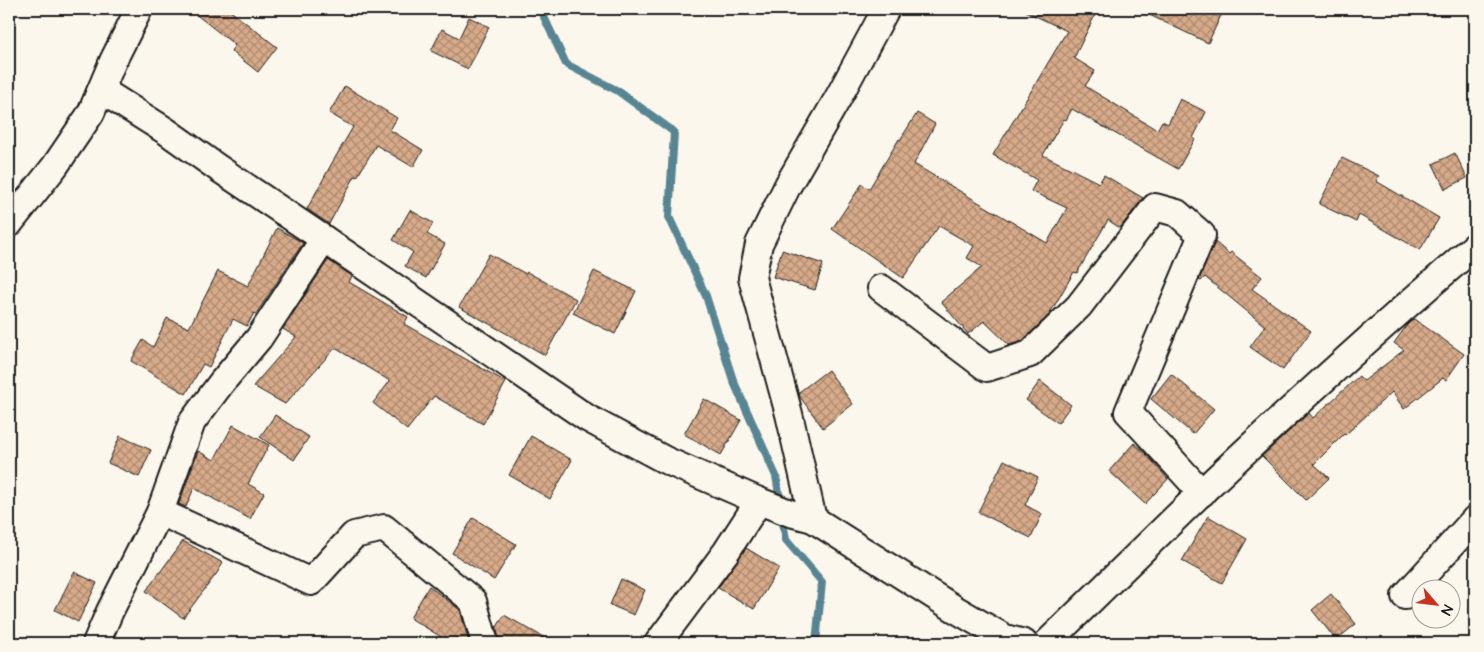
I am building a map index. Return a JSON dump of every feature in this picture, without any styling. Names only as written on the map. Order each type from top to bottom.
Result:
[{"type":"street","points":[[9,224],[55,166],[91,112],[113,61],[139,9]]},
{"type":"street","points":[[784,510],[789,414],[752,278],[759,244],[784,193],[886,9]]},
{"type":"street","points":[[101,90],[166,132],[587,418],[665,460],[784,510],[1005,638],[1024,643]]},
{"type":"street","points":[[881,288],[987,368],[1030,354],[1079,306],[1155,207],[1177,213],[1202,234],[1128,412],[1202,492]]},
{"type":"street","points":[[96,643],[160,512],[192,422],[259,338],[324,239]]},
{"type":"street","points":[[1047,643],[1202,492],[1398,313],[1475,246]]},
{"type":"street","points":[[658,643],[726,552],[784,510]]},
{"type":"street","points":[[160,512],[311,582],[354,535],[384,528],[473,601],[485,643]]},
{"type":"street","points":[[1405,596],[1475,520]]},
{"type":"building","points":[[189,9],[228,9],[277,47],[258,72],[231,51],[235,45]]},
{"type":"building","points":[[1021,9],[1098,9],[1074,58],[1095,71],[1085,86],[1157,130],[1162,121],[1168,124],[1180,99],[1206,112],[1193,138],[1195,139],[1178,169],[1072,109],[1043,155],[1099,183],[1104,175],[1143,198],[1120,228],[1108,220],[1077,273],[1074,272],[1049,315],[1022,341],[1009,345],[984,321],[968,334],[941,302],[982,267],[967,258],[974,246],[939,226],[903,278],[832,229],[862,184],[869,189],[917,113],[935,124],[914,164],[1047,243],[1067,208],[1031,191],[1037,180],[993,155],[1067,31]]},
{"type":"building","points":[[1137,9],[1224,9],[1208,43]]},
{"type":"building","points":[[469,17],[489,27],[468,69],[431,51],[442,29],[459,38]]},
{"type":"building","points":[[345,86],[397,118],[390,130],[423,150],[413,167],[376,145],[357,177],[355,176],[329,224],[307,209],[353,127],[329,113]]},
{"type":"building","points":[[1455,153],[1467,178],[1445,189],[1433,164]]},
{"type":"building","points":[[1342,158],[1379,176],[1376,181],[1439,218],[1420,250],[1359,215],[1356,222],[1319,204]]},
{"type":"building","points":[[410,210],[433,223],[427,234],[445,244],[426,278],[405,266],[413,252],[393,240]]},
{"type":"building","points":[[277,228],[303,243],[247,326],[233,319],[209,367],[203,364],[186,394],[131,361],[143,340],[153,347],[167,318],[189,328],[218,271],[248,286]]},
{"type":"building","points":[[1215,242],[1229,254],[1231,252],[1262,277],[1252,289],[1311,331],[1283,370],[1250,347],[1265,326],[1205,277],[1201,281],[1199,280]]},
{"type":"building","points":[[782,250],[823,264],[815,290],[773,277]]},
{"type":"building","points":[[489,254],[576,299],[545,355],[459,307]]},
{"type":"building","points":[[328,260],[352,276],[349,282],[408,317],[404,324],[506,382],[483,424],[434,396],[407,430],[373,403],[390,381],[335,348],[285,404],[253,386],[296,337],[283,329]]},
{"type":"building","points":[[594,271],[636,291],[615,334],[573,313]]},
{"type":"building","points":[[1414,319],[1464,354],[1446,380],[1443,378],[1404,409],[1392,392],[1344,434],[1314,464],[1329,478],[1306,500],[1262,456],[1309,413],[1313,418],[1359,376],[1364,381],[1404,350],[1394,343],[1407,325]]},
{"type":"building","points":[[828,370],[853,404],[823,428],[800,397],[799,392]]},
{"type":"building","points":[[1171,374],[1214,409],[1193,434],[1151,399]]},
{"type":"building","points":[[1040,381],[1071,405],[1058,423],[1026,400]]},
{"type":"building","points":[[704,399],[741,420],[721,455],[684,434]]},
{"type":"building","points":[[275,415],[309,437],[294,460],[260,437]]},
{"type":"building","points":[[233,425],[269,445],[248,484],[264,493],[250,519],[194,488],[186,507],[179,504],[198,451],[214,460]]},
{"type":"building","points":[[120,436],[151,450],[139,477],[108,463]]},
{"type":"building","points":[[531,436],[572,460],[550,499],[509,475]]},
{"type":"building","points":[[1134,443],[1168,479],[1145,504],[1109,471]]},
{"type":"building","points":[[1004,460],[1038,477],[1025,505],[1042,514],[1031,538],[978,512]]},
{"type":"building","points":[[1208,516],[1247,539],[1222,583],[1182,561]]},
{"type":"building","points":[[473,518],[516,544],[494,580],[452,553]]},
{"type":"building","points":[[183,541],[223,563],[183,618],[146,591]]},
{"type":"building","points":[[746,548],[779,568],[754,609],[718,588]]},
{"type":"building","points":[[74,572],[97,583],[78,622],[55,610]]},
{"type":"building","points":[[621,579],[645,590],[634,615],[610,605]]},
{"type":"building","points":[[429,586],[460,610],[469,643],[451,643],[410,618]]},
{"type":"building","points":[[1331,594],[1356,624],[1336,640],[1312,610]]},
{"type":"building","points":[[504,615],[554,643],[500,643],[496,626]]},
{"type":"waterway","points":[[547,9],[544,17],[566,64],[618,91],[674,132],[669,217],[706,296],[733,380],[776,476],[781,505]]},
{"type":"waterway","points":[[782,516],[786,540],[822,582],[816,643]]}]
